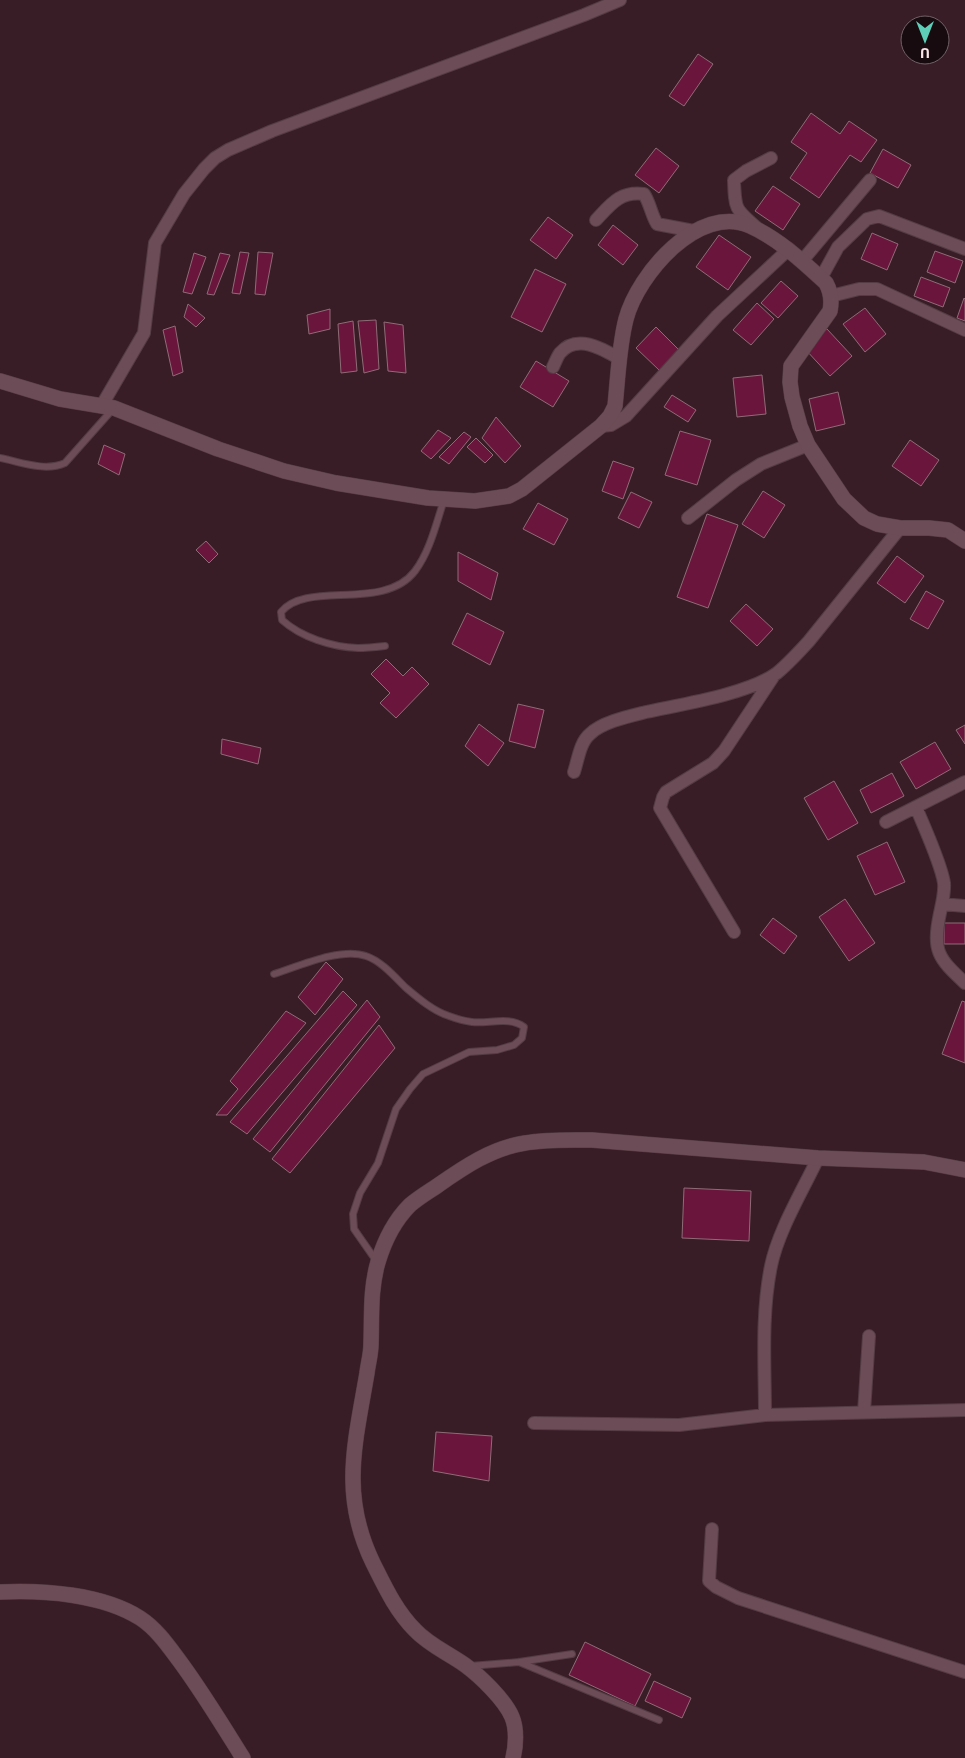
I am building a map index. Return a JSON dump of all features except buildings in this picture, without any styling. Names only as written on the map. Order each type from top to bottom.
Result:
[{"type":"street","points":[[620,0],[272,131],[228,150],[215,158],[204,168],[184,194],[155,243],[144,333],[102,405],[218,449],[284,471],[336,483],[428,498],[475,501],[508,496],[522,489],[601,426],[614,410],[626,318],[635,296],[648,275],[671,249],[694,231],[725,221],[750,226],[789,249],[821,278],[830,289],[830,311],[791,366],[790,382],[800,426],[808,446],[844,499],[871,522],[900,528],[940,528],[948,530],[965,541]]},
{"type":"street","points":[[768,236],[738,212],[734,180],[746,171],[771,158]]},
{"type":"street","points":[[802,261],[870,180]]},
{"type":"street","points":[[596,220],[618,197],[634,193],[644,194],[649,201],[651,213],[657,224],[694,231]]},
{"type":"street","points":[[821,278],[838,247],[867,219],[873,216],[879,216],[965,248]]},
{"type":"street","points":[[601,426],[611,425],[626,416],[716,316],[789,249]]},
{"type":"street","points":[[831,296],[859,289],[877,289],[965,330]]},
{"type":"street","points":[[553,367],[560,353],[568,347],[580,343],[595,345],[620,358]]},
{"type":"street","points":[[0,381],[60,399],[114,408]]},
{"type":"street","points":[[688,518],[736,480],[761,464],[808,446]]},
{"type":"street","points":[[574,772],[582,746],[589,734],[601,726],[636,715],[739,690],[760,683],[776,673],[794,658],[809,641],[900,528]]},
{"type":"street","points":[[734,932],[660,808],[666,792],[713,762],[724,751],[776,673]]},
{"type":"street","points":[[886,822],[965,782]]},
{"type":"street","points":[[916,807],[944,883],[936,935],[937,947],[945,964],[965,983]]},
{"type":"street","points":[[942,904],[965,906]]},
{"type":"street","points":[[513,1758],[515,1732],[513,1719],[508,1710],[491,1690],[466,1666],[430,1643],[405,1620],[395,1606],[372,1562],[357,1519],[352,1486],[354,1442],[371,1347],[372,1289],[385,1241],[410,1204],[466,1166],[488,1154],[524,1143],[557,1140],[592,1140],[818,1158],[924,1162],[965,1170]]},
{"type":"street","points":[[765,1415],[764,1322],[771,1265],[785,1226],[818,1158]]},
{"type":"street","points":[[864,1412],[869,1336]]},
{"type":"street","points":[[534,1423],[680,1425],[765,1415],[965,1410]]},
{"type":"street","points":[[712,1529],[710,1581],[716,1587],[738,1598],[965,1672]]},
{"type":"street","points":[[0,1592],[38,1592],[68,1595],[118,1607],[141,1618],[163,1638],[196,1683],[243,1758]]},
{"type":"lane","points":[[0,458],[43,467],[57,467],[65,463],[114,408]]},
{"type":"lane","points":[[385,646],[358,648],[340,646],[308,636],[291,628],[282,620],[281,612],[296,600],[326,596],[358,595],[391,589],[404,582],[415,571],[427,550],[444,499]]},
{"type":"lane","points":[[274,974],[346,954],[368,956],[378,962],[418,999],[445,1015],[472,1022],[510,1022],[524,1027],[522,1038],[514,1045],[497,1050],[469,1052],[423,1074],[396,1109],[378,1164],[360,1193],[353,1214],[354,1229],[378,1263]]},
{"type":"lane","points":[[466,1666],[519,1662],[572,1654]]},
{"type":"lane","points":[[519,1662],[659,1720]]}]
